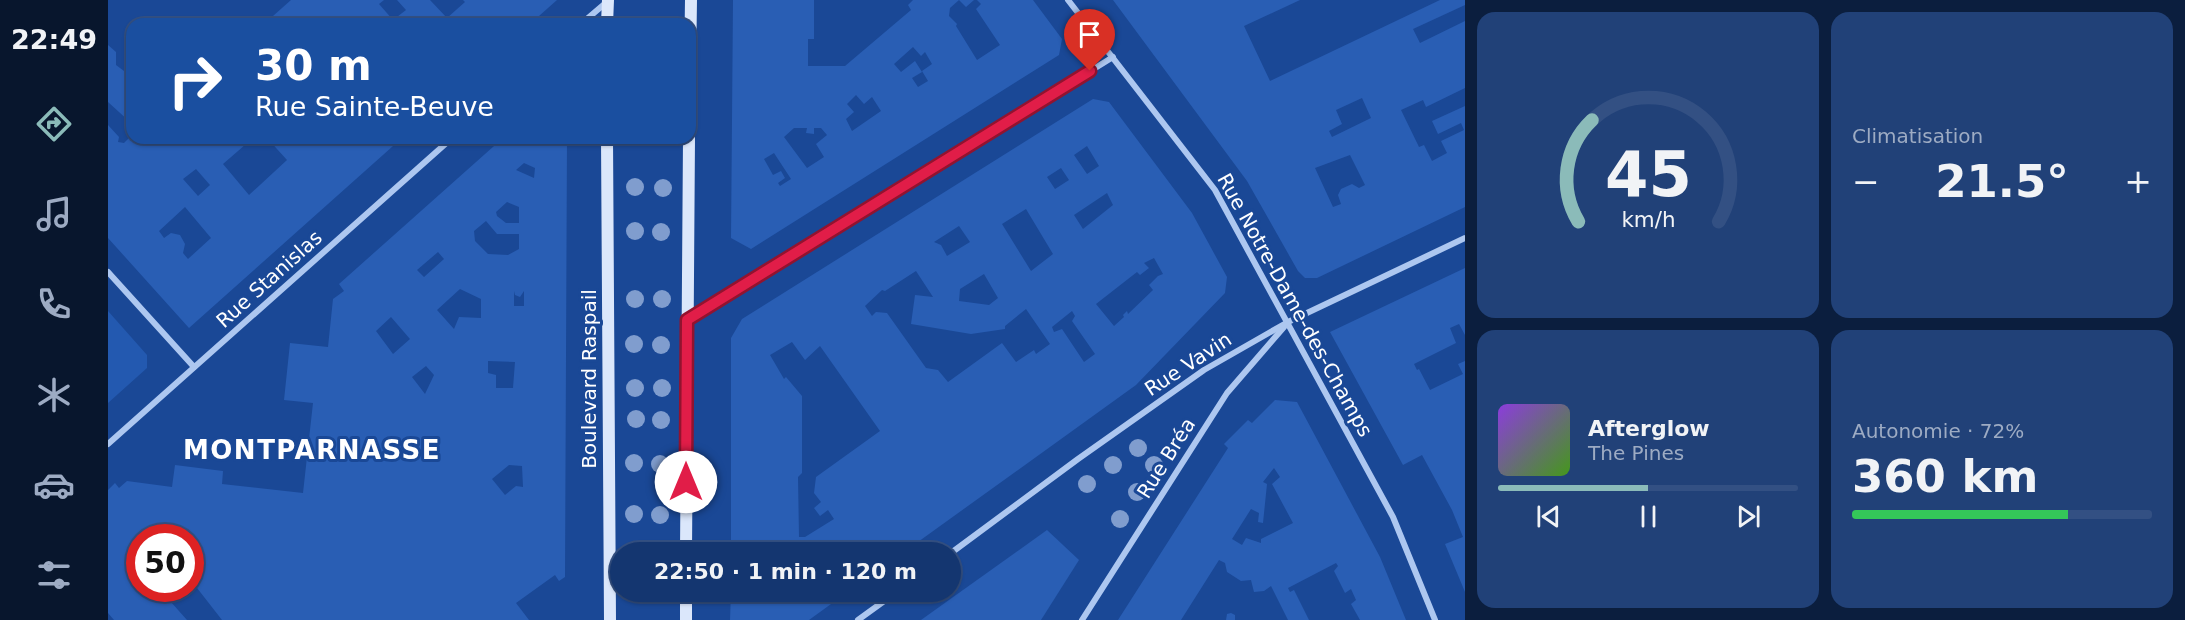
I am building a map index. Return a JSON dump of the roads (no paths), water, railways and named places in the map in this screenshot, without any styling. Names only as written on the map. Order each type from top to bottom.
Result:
[{"type":"main road","points":[[607,18],[608,0]]},
{"type":"main road","points":[[691,0],[691,18]]},
{"type":"main road","name":"Boulevard Raspail","points":[[607,144],[610,620]]},
{"type":"main road","points":[[686,542],[689,144]]},
{"type":"main road","points":[[686,602],[686,620]]},
{"type":"street","points":[[588,18],[608,0]]},
{"type":"street","name":"Rue Notre-Dame-des-Champs","points":[[1068,0],[1215,190],[1393,517],[1435,620]]},
{"type":"street","points":[[687,320],[1113,57]]},
{"type":"street","name":"Rue Stanislas","points":[[108,444],[445,144]]},
{"type":"street","name":"Rue Vavin","points":[[961,546],[1204,370],[1288,322],[1465,238]]},
{"type":"street","points":[[108,272],[194,367]]},
{"type":"street","name":"Rue Bréa","points":[[1082,620],[1227,393],[1288,322]]},
{"type":"street","points":[[858,620],[883,602]]},
{"type":"district","name":"MONTPARNASSE","points":[[312,450]]}]
